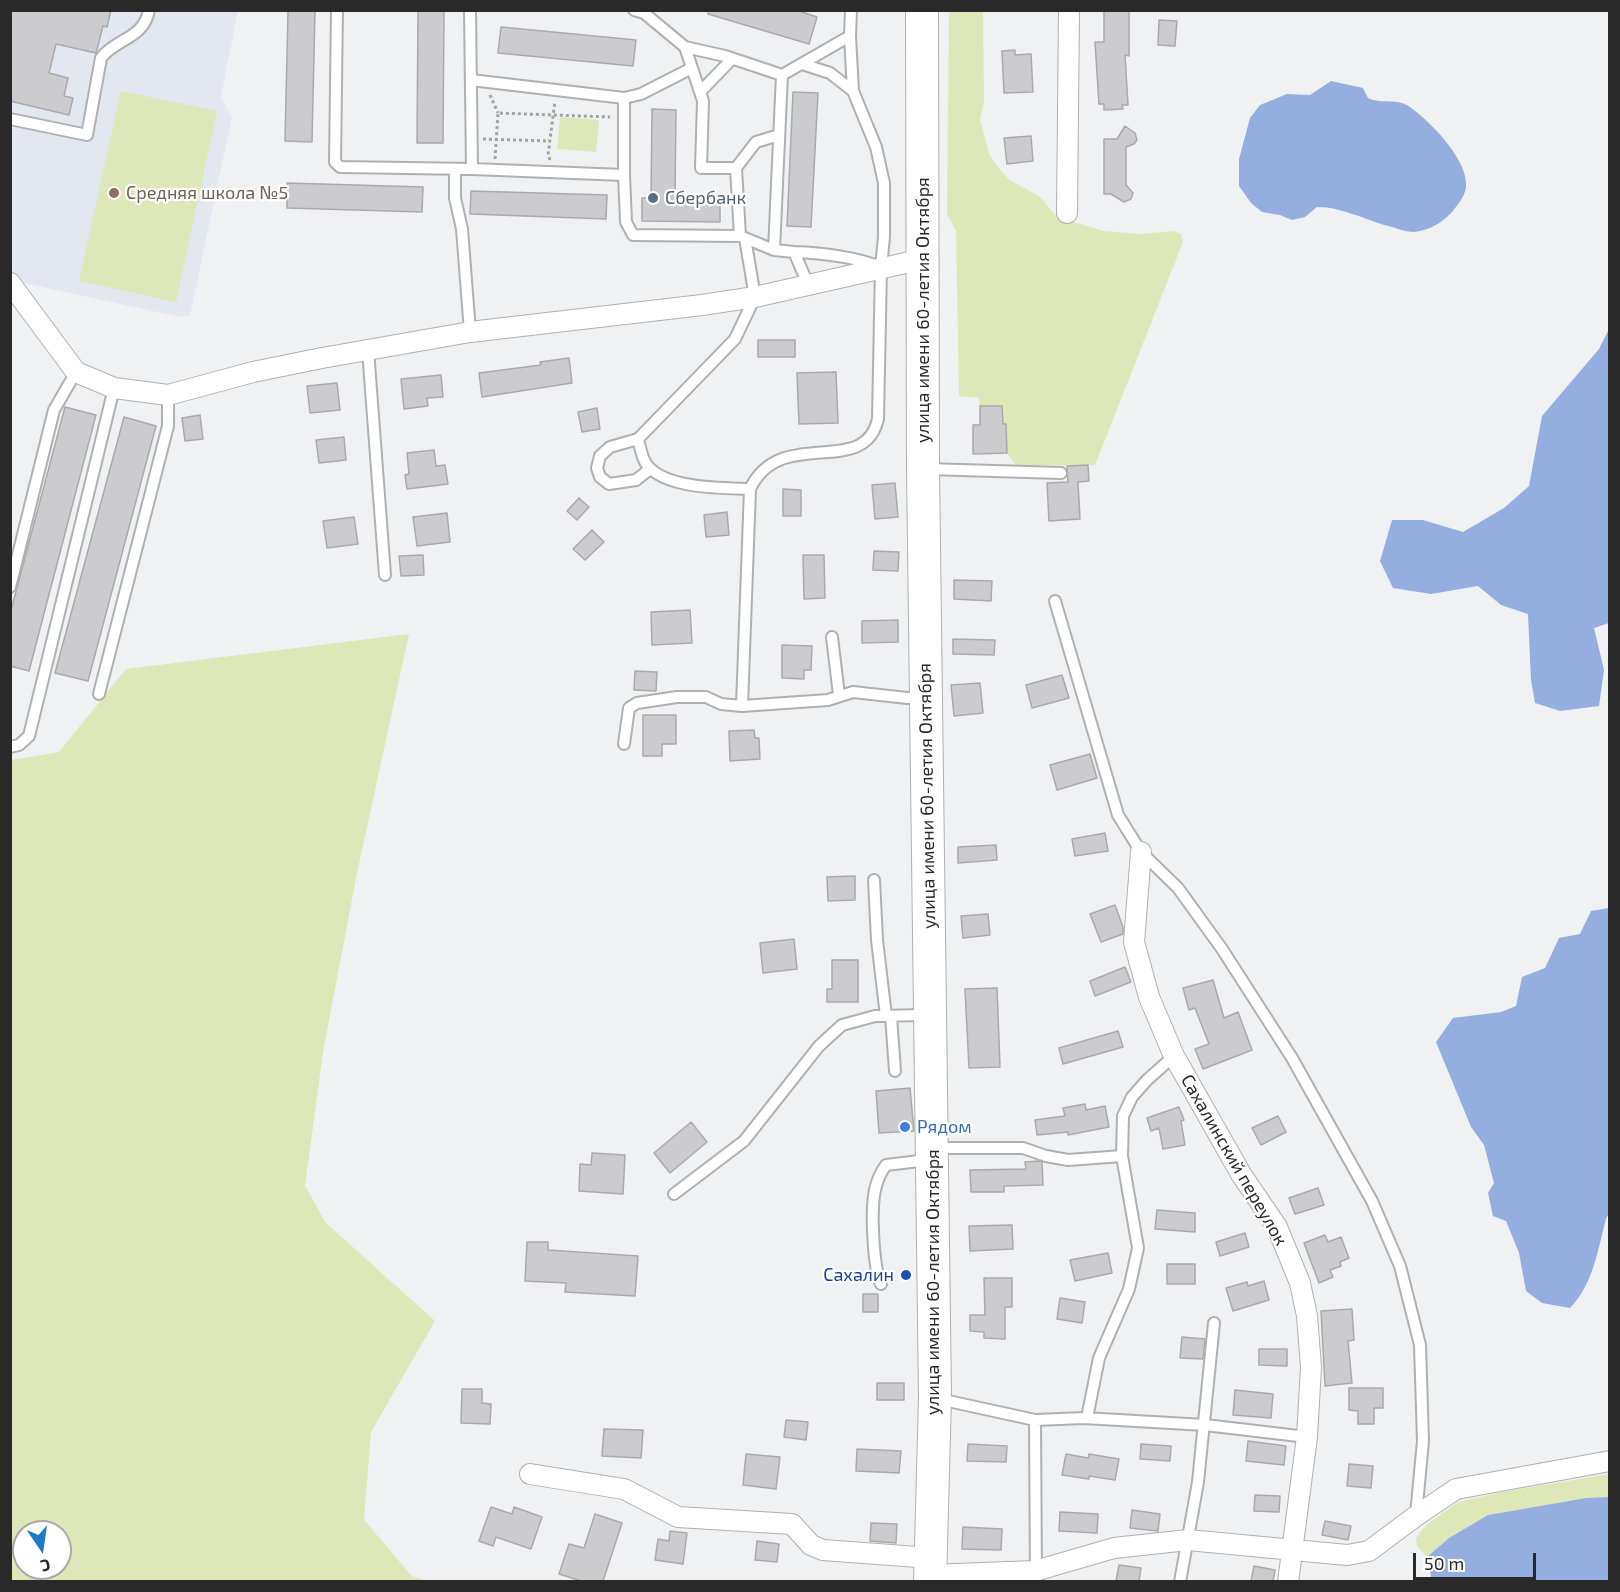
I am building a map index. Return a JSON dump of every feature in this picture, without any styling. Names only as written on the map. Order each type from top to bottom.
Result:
[{"type":"main road","name":"улица имени 60-летия Октября","points":[[922,10],[923,469],[934,1398],[930,1572]]},
{"type":"street","points":[[1067,213],[1069,10]]},
{"type":"street","points":[[10,283],[76,372],[114,388],[168,394],[253,372],[322,358],[470,333],[755,297],[923,259]]},
{"type":"street","name":"Сахалинский переулок","points":[[1141,852],[1134,942],[1149,997],[1174,1056],[1241,1174],[1277,1227],[1300,1283],[1311,1367],[1307,1437],[1288,1581]]},
{"type":"street","points":[[530,1474],[624,1489],[678,1517],[792,1524],[811,1545],[824,1550],[930,1572],[1036,1576],[1114,1548],[1188,1540],[1347,1555],[1369,1551],[1455,1489],[1610,1461]]},
{"type":"lane","points":[[10,119],[87,135],[101,58],[106,51],[140,31],[147,21],[150,10]]},
{"type":"lane","points":[[337,10],[335,162],[340,167],[624,175]]},
{"type":"lane","points":[[470,10],[472,169]]},
{"type":"lane","points":[[634,10],[644,13],[685,47],[732,58],[782,75],[850,36]]},
{"type":"lane","points":[[742,706],[750,489],[756,477],[771,464],[786,456],[853,449],[864,443],[875,432],[878,419],[881,267],[885,237],[884,183],[876,147],[853,91],[851,10]]},
{"type":"lane","points":[[685,47],[703,101],[701,168],[736,168]]},
{"type":"lane","points":[[700,92],[732,58]]},
{"type":"lane","points":[[802,64],[830,73],[853,91]]},
{"type":"lane","points":[[471,80],[624,98],[641,94],[692,68]]},
{"type":"lane","points":[[774,250],[782,75]]},
{"type":"lane","points":[[624,98],[626,222],[633,235],[742,237],[774,250],[834,254],[881,267]]},
{"type":"lane","points":[[650,469],[636,480],[609,484],[600,477],[597,468],[600,456],[610,447],[638,439],[735,339],[755,297],[742,237],[736,168],[756,142],[779,135]]},
{"type":"lane","points":[[455,169],[455,198],[462,229],[470,333]]},
{"type":"lane","points":[[794,252],[808,284]]},
{"type":"lane","points":[[368,350],[385,575]]},
{"type":"lane","points":[[10,587],[54,410],[76,372]]},
{"type":"lane","points":[[10,747],[19,746],[29,736],[114,388]]},
{"type":"lane","points":[[99,694],[168,426],[168,394]]},
{"type":"lane","points":[[638,439],[645,463],[650,469],[669,479],[699,488],[750,489]]},
{"type":"lane","points":[[923,469],[1061,473]]},
{"type":"lane","points":[[1054,601],[1118,815],[1141,852],[1178,888],[1222,949],[1292,1058],[1372,1201],[1400,1266],[1420,1345],[1423,1441],[1416,1516]]},
{"type":"lane","points":[[832,637],[839,696]]},
{"type":"lane","points":[[624,744],[629,708],[637,703],[678,697],[706,697],[722,704],[742,706],[828,700],[853,692],[907,699],[926,698]]},
{"type":"lane","points":[[874,880],[877,940],[895,1071]]},
{"type":"lane","points":[[674,1194],[744,1141],[819,1046],[842,1025],[864,1018],[929,1015]]},
{"type":"lane","points":[[1087,1418],[1099,1358],[1129,1289],[1137,1248],[1122,1156],[1123,1116],[1132,1097],[1174,1056]]},
{"type":"lane","points":[[881,1284],[877,1275],[873,1225],[875,1189],[879,1175],[886,1166],[932,1154],[1023,1148],[1046,1156],[1068,1160],[1122,1156]]},
{"type":"lane","points":[[1180,1581],[1198,1482],[1214,1323]]},
{"type":"lane","points":[[934,1398],[1035,1420],[1087,1418],[1205,1425],[1307,1437]]},
{"type":"lane","points":[[1035,1420],[1036,1576]]},
{"type":"path","points":[[555,172],[548,155],[557,90]]},
{"type":"path","points":[[494,170],[498,112],[624,117]]},
{"type":"path","points":[[472,138],[550,141]]},
{"type":"shaded area","name":"Средняя школа №5","points":[[11,11],[238,11],[221,97],[232,117],[190,315],[181,317],[19,282],[11,268]]},
{"type":"green space","points":[[949,11],[983,11],[984,101],[980,120],[990,156],[1010,180],[1040,197],[1057,217],[1104,231],[1141,234],[1173,231],[1181,234],[1183,242],[1095,465],[1017,466],[1007,453],[1006,425],[1003,424],[1002,406],[980,406],[979,398],[959,396],[956,231],[947,214]]},
{"type":"green space","points":[[121,91],[217,111],[176,302],[79,281]]},
{"type":"green space","points":[[560,117],[599,120],[596,152],[557,149]]},
{"type":"green space","points":[[409,634],[357,873],[323,1052],[305,1186],[326,1223],[435,1321],[371,1432],[364,1520],[412,1576],[428,1581],[11,1581],[11,760],[59,752],[126,669]]},
{"type":"green space","points":[[1609,1474],[1609,1497],[1586,1498],[1488,1515],[1449,1538],[1427,1557],[1417,1546],[1416,1538],[1425,1526],[1458,1502]]},
{"type":"water","points":[[1331,81],[1363,88],[1368,98],[1373,100],[1405,104],[1438,132],[1455,154],[1465,177],[1466,187],[1459,203],[1445,219],[1430,228],[1411,232],[1327,208],[1317,207],[1305,217],[1292,220],[1262,212],[1251,203],[1239,186],[1239,159],[1250,118],[1260,105],[1287,94],[1310,95]]},
{"type":"water","points":[[1609,329],[1609,623],[1594,628],[1604,670],[1599,706],[1560,711],[1535,703],[1531,680],[1528,614],[1501,605],[1478,586],[1431,594],[1393,588],[1380,561],[1392,520],[1423,520],[1463,532],[1504,508],[1529,486],[1542,416],[1599,349]]},
{"type":"water","points":[[1609,908],[1609,1213],[1589,1278],[1578,1299],[1570,1308],[1542,1303],[1526,1291],[1519,1253],[1506,1221],[1493,1216],[1488,1193],[1494,1183],[1484,1145],[1471,1127],[1436,1042],[1453,1018],[1501,1012],[1516,1006],[1522,977],[1545,968],[1559,938],[1580,934],[1591,911]]},
{"type":"water","points":[[1609,1497],[1609,1581],[1432,1581],[1427,1557],[1449,1538],[1488,1515],[1586,1498]]},
{"type":"building","points":[[10,10],[111,10],[107,27],[103,26],[96,53],[56,44],[49,73],[68,78],[64,96],[73,98],[69,115],[10,101]]},
{"type":"building","points":[[288,10],[315,10],[312,142],[285,141]]},
{"type":"building","points":[[418,10],[444,10],[443,143],[417,143]]},
{"type":"building","points":[[708,10],[796,10],[817,17],[809,44],[708,14]]},
{"type":"building","points":[[1104,10],[1129,10],[1129,56],[1125,55],[1128,105],[1122,105],[1123,109],[1104,110],[1104,104],[1099,104],[1095,42],[1104,42]]},
{"type":"building","points":[[1159,20],[1177,21],[1175,46],[1158,45]]},
{"type":"building","points":[[501,27],[636,40],[633,66],[498,53]]},
{"type":"building","points":[[1015,50],[1015,55],[1031,54],[1033,92],[1004,93],[1002,51]]},
{"type":"building","points":[[793,92],[818,93],[811,227],[787,226]]},
{"type":"building","points":[[652,109],[676,110],[675,198],[720,198],[720,222],[642,221],[642,198],[651,198]]},
{"type":"building","points":[[1125,126],[1135,133],[1137,140],[1126,147],[1126,185],[1133,193],[1131,199],[1124,202],[1111,194],[1104,194],[1104,139],[1117,139]]},
{"type":"building","points":[[1031,136],[1033,161],[1007,164],[1004,138]]},
{"type":"building","points":[[287,183],[423,187],[422,212],[287,208]]},
{"type":"building","points":[[471,191],[607,195],[606,219],[470,214]]},
{"type":"building","points":[[758,340],[795,340],[795,357],[758,357]]},
{"type":"building","points":[[569,358],[572,383],[482,397],[479,373],[541,365],[540,362]]},
{"type":"building","points":[[836,372],[838,423],[799,424],[797,373]]},
{"type":"building","points":[[441,375],[443,397],[427,398],[428,406],[404,409],[401,379]]},
{"type":"building","points":[[337,383],[340,410],[310,413],[307,386]]},
{"type":"building","points":[[980,406],[1002,406],[1003,424],[1006,424],[1007,453],[973,454],[973,425],[980,425]]},
{"type":"building","points":[[65,407],[96,415],[29,671],[10,666],[10,614]]},
{"type":"building","points":[[597,408],[600,429],[582,432],[578,412]]},
{"type":"building","points":[[200,415],[203,439],[185,441],[182,418]]},
{"type":"building","points":[[124,417],[156,426],[88,681],[55,673]]},
{"type":"building","points":[[344,437],[346,460],[319,463],[316,440]]},
{"type":"building","points":[[434,450],[436,466],[445,465],[448,484],[407,489],[405,475],[409,474],[407,453]]},
{"type":"building","points":[[1088,465],[1089,481],[1078,482],[1080,519],[1049,521],[1047,483],[1068,482],[1067,466]]},
{"type":"building","points":[[895,483],[898,517],[875,519],[872,485]]},
{"type":"building","points":[[783,489],[801,490],[801,516],[783,516]]},
{"type":"building","points":[[579,498],[589,507],[577,520],[567,511]]},
{"type":"building","points":[[727,512],[729,535],[706,537],[704,515]]},
{"type":"building","points":[[447,513],[450,542],[417,546],[413,517]]},
{"type":"building","points":[[354,517],[358,544],[327,548],[323,521]]},
{"type":"building","points":[[592,530],[604,542],[585,560],[573,549]]},
{"type":"building","points":[[874,551],[899,552],[898,571],[873,570]]},
{"type":"building","points":[[423,555],[424,575],[401,576],[399,556]]},
{"type":"building","points":[[803,555],[824,555],[825,598],[804,599]]},
{"type":"building","points":[[954,580],[992,581],[991,601],[954,599]]},
{"type":"building","points":[[690,610],[692,643],[652,645],[651,612]]},
{"type":"building","points":[[898,620],[898,642],[862,643],[862,621]]},
{"type":"building","points":[[953,639],[995,640],[994,655],[953,654]]},
{"type":"building","points":[[782,645],[812,646],[811,670],[804,670],[804,679],[782,678]]},
{"type":"building","points":[[635,671],[657,672],[656,691],[634,690]]},
{"type":"building","points":[[1062,675],[1069,698],[1032,708],[1026,685]]},
{"type":"building","points":[[980,683],[983,713],[954,716],[951,685]]},
{"type":"building","points":[[643,715],[676,715],[676,744],[662,744],[662,756],[643,756]]},
{"type":"building","points":[[754,730],[755,738],[759,738],[760,759],[730,761],[729,731]]},
{"type":"building","points":[[1090,754],[1097,778],[1057,790],[1050,765]]},
{"type":"building","points":[[1105,833],[1108,851],[1075,856],[1072,839]]},
{"type":"building","points":[[996,845],[997,860],[958,863],[958,847]]},
{"type":"building","points":[[855,876],[855,900],[828,901],[827,877]]},
{"type":"building","points":[[1115,905],[1123,927],[1123,934],[1101,942],[1090,914]]},
{"type":"building","points":[[988,914],[990,935],[963,938],[961,916]]},
{"type":"building","points":[[794,939],[797,969],[763,973],[760,943]]},
{"type":"building","points":[[832,960],[858,960],[858,1002],[827,1002],[827,989],[832,989]]},
{"type":"building","points":[[1125,967],[1131,982],[1095,996],[1090,981]]},
{"type":"building","points":[[1213,980],[1224,1018],[1238,1012],[1252,1050],[1203,1069],[1195,1049],[1209,1044],[1195,1008],[1189,1010],[1183,988]]},
{"type":"building","points":[[997,988],[1000,1067],[969,1068],[965,989]]},
{"type":"building","points":[[1118,1031],[1123,1047],[1063,1064],[1059,1048]]},
{"type":"building","points":[[910,1088],[914,1131],[879,1133],[876,1091]]},
{"type":"building","points":[[1085,1104],[1086,1110],[1105,1106],[1109,1127],[1068,1135],[1068,1132],[1037,1135],[1035,1120],[1065,1116],[1063,1108]]},
{"type":"building","points":[[1179,1107],[1184,1120],[1181,1121],[1185,1145],[1163,1149],[1159,1128],[1151,1131],[1147,1118]]},
{"type":"building","points":[[1278,1116],[1286,1132],[1261,1145],[1252,1128]]},
{"type":"building","points":[[691,1122],[707,1142],[670,1173],[654,1153]]},
{"type":"building","points":[[592,1153],[625,1155],[623,1194],[579,1191],[580,1164],[591,1165]]},
{"type":"building","points":[[1025,1162],[1042,1162],[1043,1185],[1004,1186],[1004,1192],[971,1192],[970,1170],[1026,1169]]},
{"type":"building","points":[[1318,1188],[1324,1205],[1295,1214],[1289,1198]]},
{"type":"building","points":[[1157,1210],[1195,1213],[1195,1232],[1155,1229]]},
{"type":"building","points":[[1012,1225],[1013,1249],[970,1251],[969,1226]]},
{"type":"building","points":[[1245,1233],[1249,1247],[1220,1256],[1216,1242]]},
{"type":"building","points":[[1325,1235],[1328,1242],[1341,1237],[1349,1258],[1340,1262],[1341,1266],[1330,1270],[1333,1277],[1319,1283],[1304,1243]]},
{"type":"building","points":[[527,1242],[548,1242],[548,1250],[638,1256],[635,1296],[565,1292],[566,1283],[525,1281]]},
{"type":"building","points":[[1108,1253],[1112,1273],[1075,1281],[1070,1260]]},
{"type":"building","points":[[1167,1264],[1195,1264],[1195,1284],[1167,1284]]},
{"type":"building","points":[[984,1278],[1012,1278],[1012,1307],[1005,1307],[1005,1339],[984,1338],[984,1332],[970,1331],[970,1315],[985,1315]]},
{"type":"building","points":[[1264,1281],[1269,1300],[1233,1311],[1226,1288],[1247,1282],[1248,1286]]},
{"type":"building","points":[[863,1294],[878,1294],[878,1312],[863,1312]]},
{"type":"building","points":[[1060,1298],[1085,1302],[1082,1323],[1057,1319]]},
{"type":"building","points":[[1352,1309],[1354,1340],[1348,1341],[1352,1383],[1325,1386],[1321,1311]]},
{"type":"building","points":[[1182,1337],[1205,1339],[1203,1359],[1180,1358]]},
{"type":"building","points":[[1259,1349],[1287,1349],[1287,1366],[1259,1365]]},
{"type":"building","points":[[877,1383],[904,1383],[904,1400],[877,1400]]},
{"type":"building","points":[[1349,1388],[1383,1388],[1383,1408],[1374,1408],[1374,1424],[1358,1424],[1358,1411],[1349,1410]]},
{"type":"building","points":[[462,1389],[482,1389],[482,1403],[491,1404],[490,1424],[461,1423]]},
{"type":"building","points":[[1235,1390],[1273,1394],[1271,1418],[1233,1415]]},
{"type":"building","points":[[786,1420],[808,1422],[806,1440],[784,1437]]},
{"type":"building","points":[[604,1429],[643,1430],[641,1458],[602,1456]]},
{"type":"building","points":[[1248,1441],[1286,1446],[1284,1465],[1246,1461]]},
{"type":"building","points":[[968,1444],[1007,1446],[1006,1462],[967,1461]]},
{"type":"building","points":[[1141,1444],[1171,1446],[1170,1461],[1140,1459]]},
{"type":"building","points":[[857,1449],[901,1451],[899,1473],[856,1471]]},
{"type":"building","points":[[746,1454],[780,1457],[776,1489],[743,1485]]},
{"type":"building","points":[[1066,1454],[1088,1458],[1089,1454],[1119,1459],[1115,1480],[1062,1475]]},
{"type":"building","points":[[1349,1464],[1373,1466],[1371,1488],[1347,1486]]},
{"type":"building","points":[[1255,1495],[1280,1496],[1279,1512],[1254,1511]]},
{"type":"building","points":[[491,1507],[512,1514],[514,1507],[542,1517],[531,1549],[496,1537],[493,1546],[479,1541]]},
{"type":"building","points":[[1132,1510],[1160,1514],[1158,1531],[1130,1528]]},
{"type":"building","points":[[1060,1512],[1098,1514],[1097,1533],[1059,1531]]},
{"type":"building","points":[[595,1514],[622,1523],[603,1581],[581,1581],[559,1574],[569,1544],[584,1548]]},
{"type":"building","points":[[1325,1521],[1351,1526],[1348,1540],[1322,1535]]},
{"type":"building","points":[[871,1523],[897,1524],[896,1543],[870,1541]]},
{"type":"building","points":[[963,1527],[1002,1529],[1001,1550],[962,1549]]},
{"type":"building","points":[[670,1531],[687,1533],[683,1564],[655,1560],[658,1539],[669,1541]]},
{"type":"building","points":[[757,1541],[779,1544],[777,1562],[755,1560]]},
{"type":"building","points":[[1119,1565],[1141,1568],[1139,1581],[1116,1581]]},
{"type":"building","points":[[1254,1566],[1275,1570],[1273,1581],[1251,1581]]},
{"type":"place","name":"Средняя школа №5","points":[[114,193]]},
{"type":"place","name":"Сбербанк","points":[[653,198]]},
{"type":"place","name":"Рядом","points":[[905,1127]]},
{"type":"place","name":"Сахалин","points":[[906,1275]]}]
